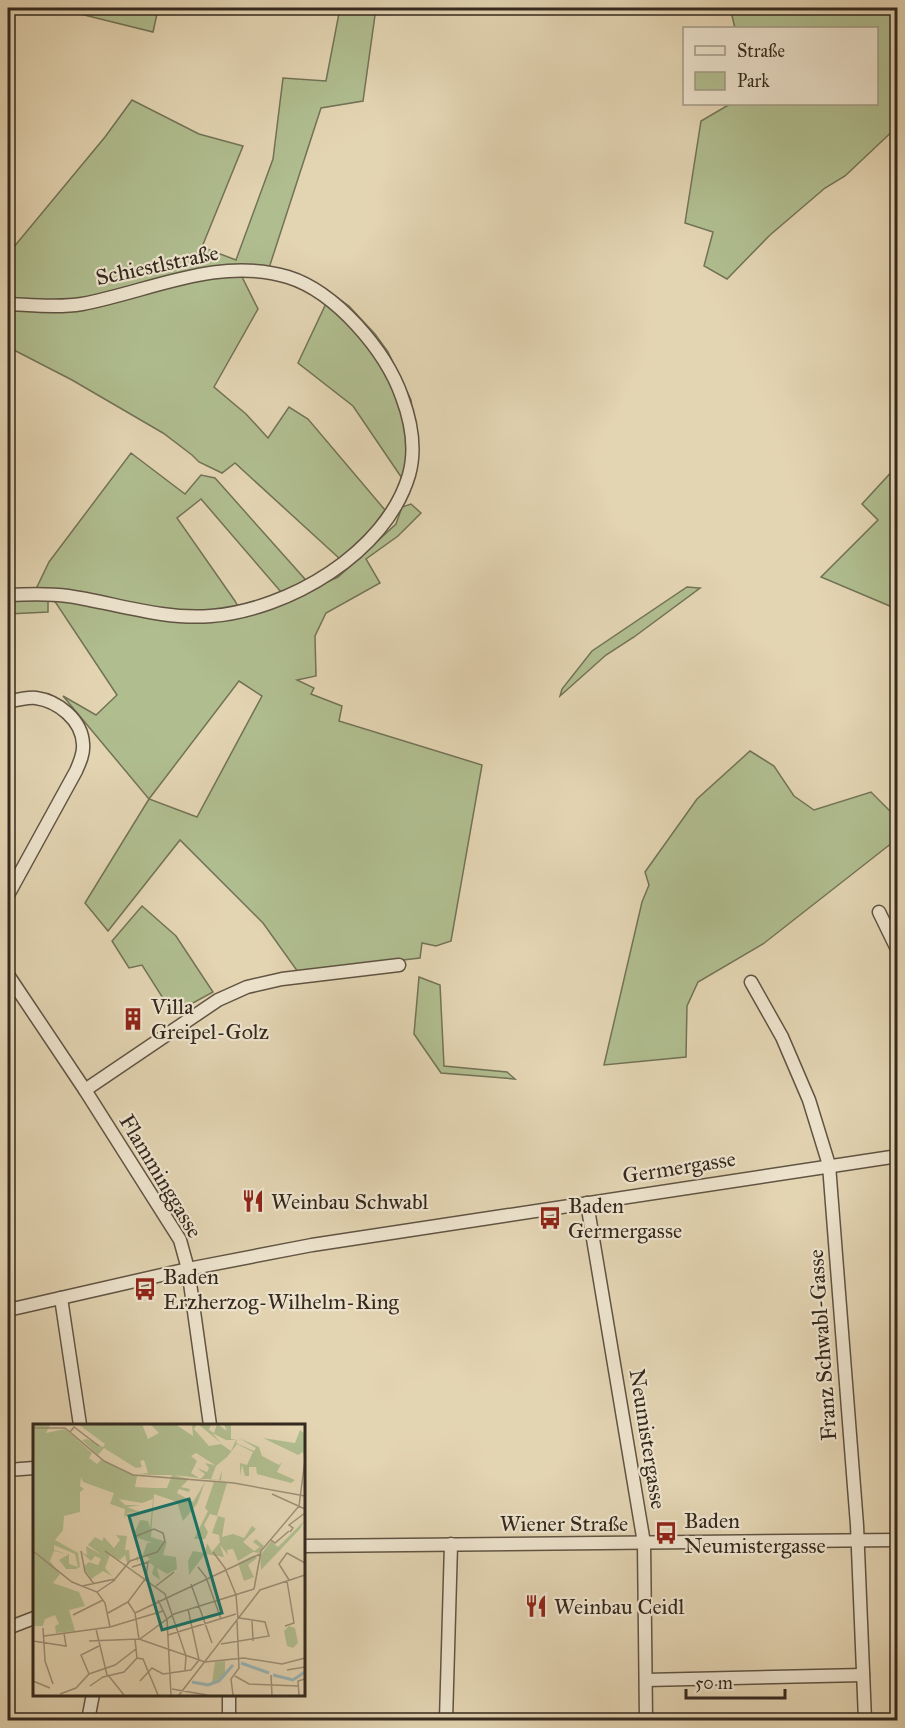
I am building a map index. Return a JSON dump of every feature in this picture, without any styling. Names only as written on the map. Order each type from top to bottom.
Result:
[{"type":"street","name":"Schiestlstraße","points":[[8,304],[45,306],[81,304],[216,270],[254,270],[290,278],[318,292],[346,312],[382,355],[403,399],[411,427],[412,450],[409,474],[385,522],[356,554],[322,577],[282,597],[245,610],[211,616],[171,616],[65,596],[8,595]]},
{"type":"street","points":[[8,702],[35,698],[61,706],[78,727],[83,743],[76,771],[8,895]]},
{"type":"street","points":[[879,912],[897,951]]},
{"type":"street","points":[[85,1090],[218,1000],[247,987],[282,979],[399,965]]},
{"type":"street","name":"Flamminggasse","points":[[8,975],[85,1090],[180,1240],[188,1269],[210,1424]]},
{"type":"street","name":"Franz Schwabl-Gasse","points":[[751,982],[782,1037],[809,1100],[829,1165],[858,1540],[865,1720]]},
{"type":"street","name":"Germergasse","points":[[8,1310],[188,1269],[312,1245],[897,1156]]},
{"type":"street","name":"Neumistergasse","points":[[587,1203],[644,1543],[646,1720]]},
{"type":"street","points":[[61,1298],[80,1424]]},
{"type":"street","points":[[8,1470],[33,1468]]},
{"type":"street","name":"Wiener Straße","points":[[304,1546],[897,1540]]},
{"type":"street","points":[[446,1720],[451,1544]]},
{"type":"street","points":[[8,1628],[33,1618]]},
{"type":"street","points":[[646,1680],[863,1675]]},
{"type":"street","points":[[88,1720],[93,1695]]},
{"type":"street","points":[[229,1695],[230,1720]]},
{"type":"green space","points":[[56,8],[139,8],[157,14],[153,32]]},
{"type":"green space","points":[[340,8],[376,8],[363,101],[321,108],[269,268],[233,266],[242,277],[258,309],[214,387],[246,414],[268,438],[289,407],[308,419],[385,510],[372,528],[340,559],[235,463],[222,473],[199,462],[163,433],[72,380],[8,347],[8,254],[105,137],[132,100],[199,134],[243,146],[202,247],[236,260],[273,159],[283,78],[326,81]]},
{"type":"green space","points":[[730,8],[893,8],[898,11],[898,126],[845,176],[825,188],[770,235],[727,279],[704,266],[713,232],[685,223],[701,121],[728,105],[878,105],[878,27],[735,27]]},
{"type":"green space","points":[[331,293],[349,306],[375,334],[388,352],[411,400],[417,452],[410,490],[353,406],[298,363]]},
{"type":"green space","points":[[131,453],[185,494],[201,475],[215,478],[313,588],[338,577],[396,524],[402,507],[411,504],[421,513],[398,536],[366,559],[380,583],[326,613],[315,636],[316,676],[297,680],[314,688],[311,694],[342,706],[339,721],[482,765],[451,941],[436,946],[422,943],[420,958],[298,972],[263,923],[180,840],[108,931],[85,903],[149,799],[63,696],[96,715],[117,695],[56,603],[36,589],[49,562]],"holes":[[[201,499],[288,600],[259,613],[243,616],[177,518]],[[239,681],[262,696],[197,817],[149,799]]]},
{"type":"green space","points":[[897,466],[897,609],[821,577],[878,520],[862,504]]},
{"type":"green space","points":[[687,587],[700,588],[606,655],[560,696],[562,689],[592,651]]},
{"type":"green space","points":[[44,598],[48,602],[48,612],[8,614],[8,599]]},
{"type":"green space","points":[[750,751],[774,766],[794,796],[814,810],[871,792],[897,818],[897,839],[763,944],[698,982],[687,1006],[686,1057],[604,1065],[642,902],[649,885],[645,872],[697,799]]},
{"type":"green space","points":[[142,906],[176,936],[213,992],[173,1014],[142,965],[129,968],[112,941]]},
{"type":"green space","points":[[419,977],[440,985],[444,1066],[507,1072],[515,1079],[441,1073],[414,1034]]},
{"type":"place","name":"Villa Greipel-Golz","points":[[133,1019]]},
{"type":"place","name":"Weinbau Schwabl","points":[[253,1201]]},
{"type":"place","name":"Baden Germergasse","points":[[550,1218]]},
{"type":"place","name":"Baden Erzherzog-Wilhelm-Ring","points":[[145,1289]]},
{"type":"place","name":"Baden Neumistergasse","points":[[666,1533]]},
{"type":"place","name":"Weinbau Ceidl","points":[[536,1606]]}]
